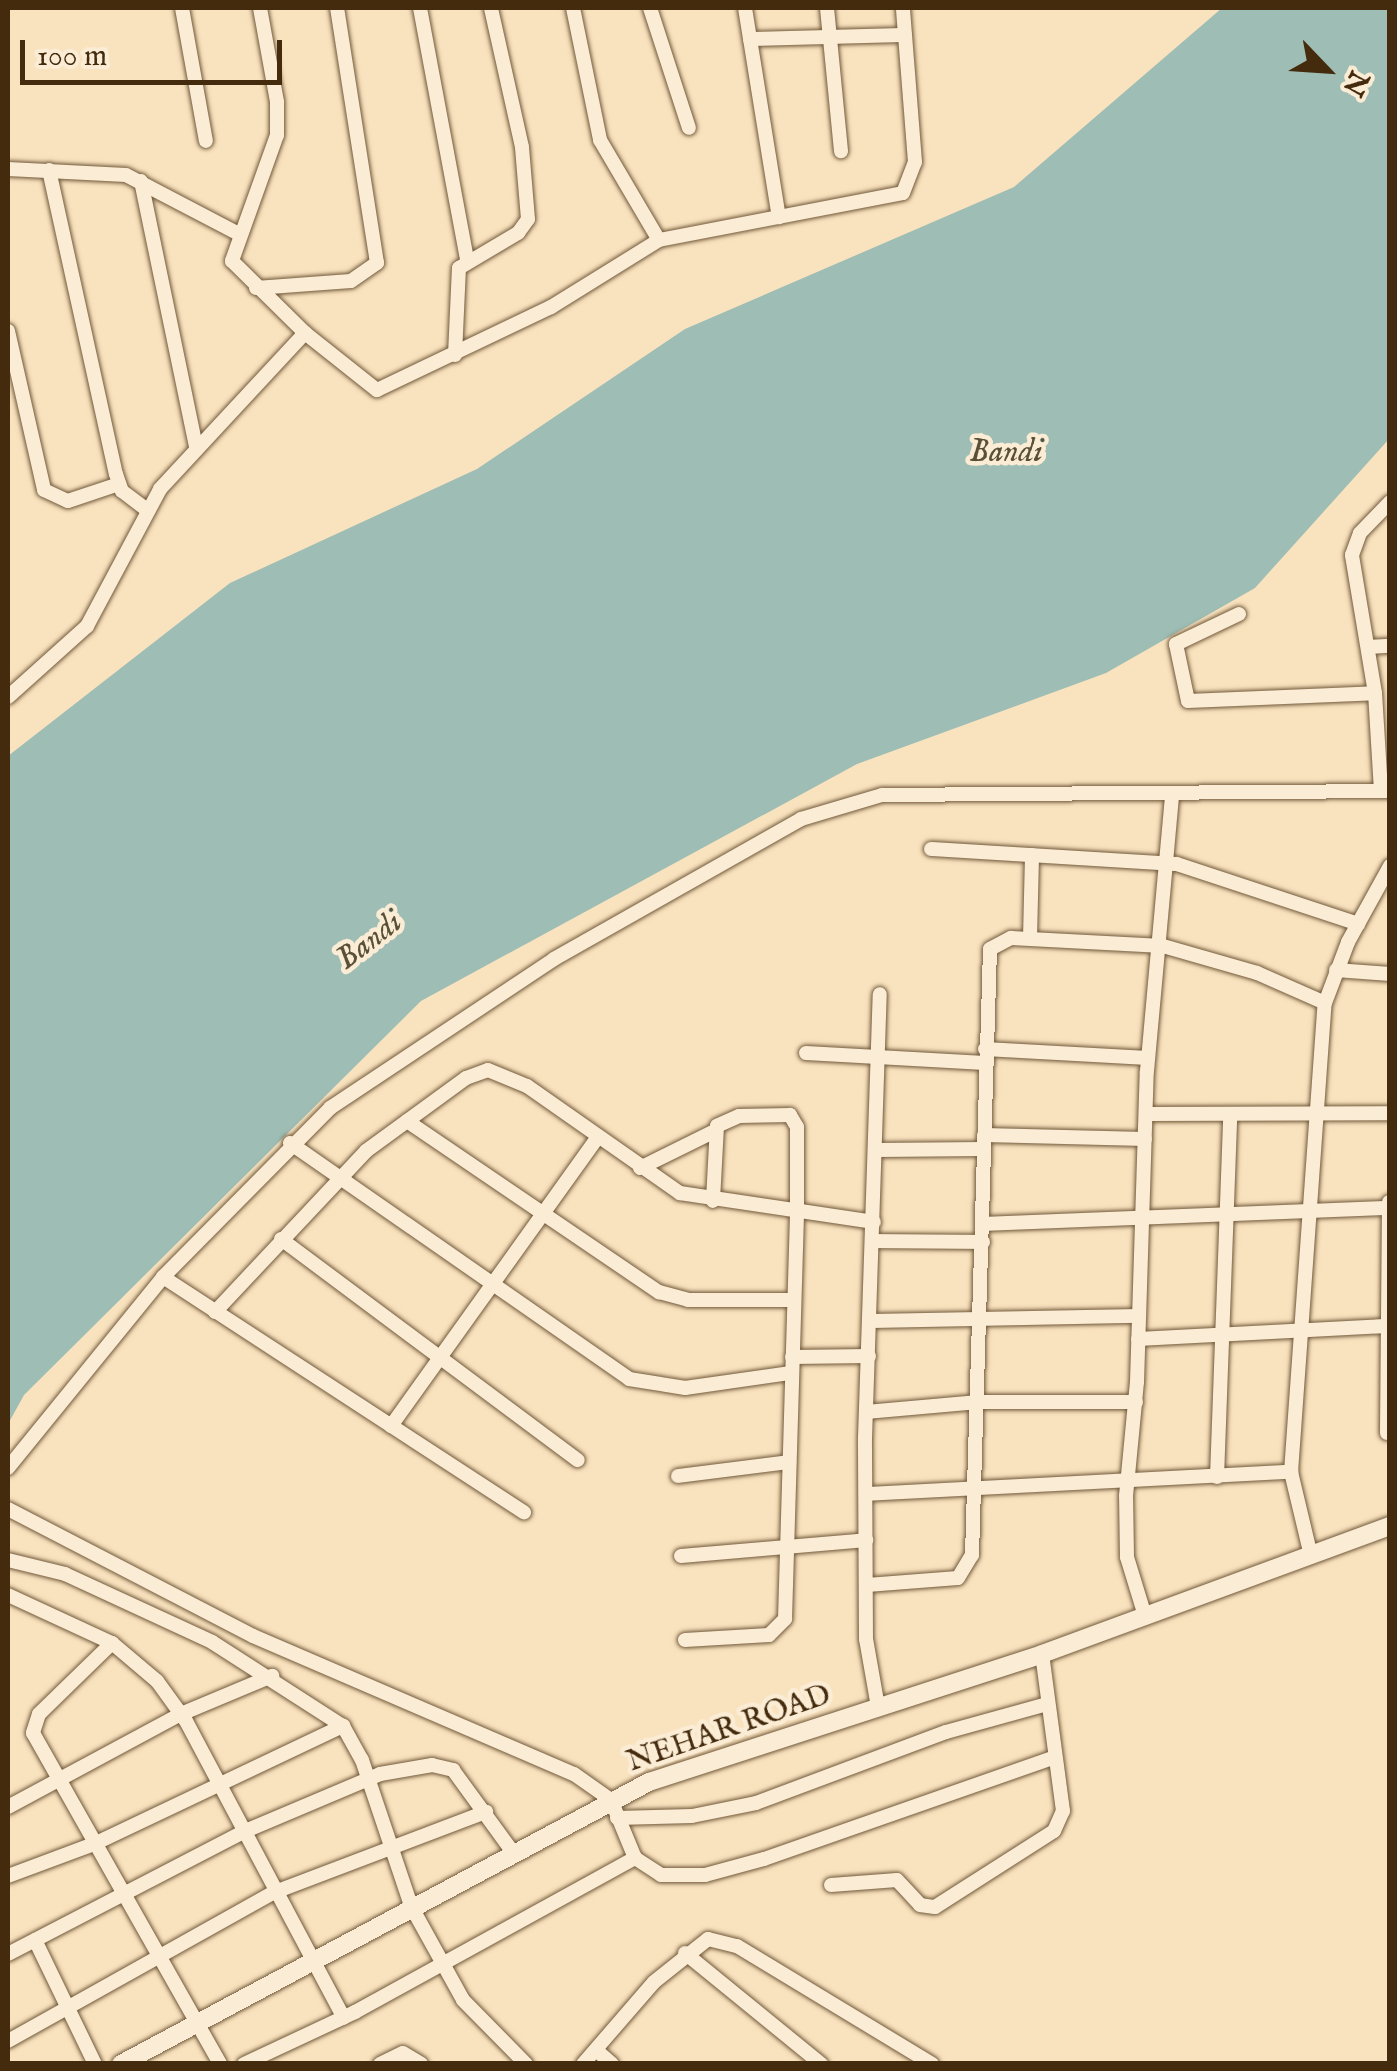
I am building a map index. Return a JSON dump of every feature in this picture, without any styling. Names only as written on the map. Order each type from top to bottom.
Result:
[{"type":"street","points":[[182,8],[206,140]]},
{"type":"street","points":[[260,8],[278,102],[276,134],[237,233],[232,261],[304,333],[377,390],[456,355],[658,240],[897,197],[909,187],[914,162],[903,8]]},
{"type":"street","points":[[256,288],[350,282],[378,263],[337,8]]},
{"type":"street","points":[[420,8],[467,258]]},
{"type":"street","points":[[456,355],[456,277],[467,258],[518,233],[530,207],[491,8]]},
{"type":"street","points":[[573,8],[600,140],[658,240]]},
{"type":"street","points":[[650,8],[689,128]]},
{"type":"street","points":[[745,8],[778,217]]},
{"type":"street","points":[[827,8],[841,151]]},
{"type":"street","points":[[750,39],[905,35]]},
{"type":"street","points":[[8,169],[50,170],[141,182],[237,233]]},
{"type":"street","points":[[50,170],[119,484],[146,510]]},
{"type":"street","points":[[141,182],[196,447]]},
{"type":"street","points":[[8,331],[44,490],[78,500],[119,484]]},
{"type":"street","points":[[8,696],[87,626],[146,510],[196,447],[304,333]]},
{"type":"street","points":[[8,1468],[163,1277],[290,1143],[374,1075],[554,960],[801,819],[882,794],[1385,791],[1375,693],[1352,550],[1390,502]]},
{"type":"street","points":[[1238,614],[1176,644],[1188,701],[1375,693]]},
{"type":"street","points":[[1368,647],[1390,646]]},
{"type":"street","points":[[1145,1616],[1127,1557],[1148,1058],[1172,794]]},
{"type":"street","points":[[932,849],[1166,863],[1358,924]]},
{"type":"street","points":[[1030,938],[1032,855]]},
{"type":"street","points":[[1310,1556],[1291,1472],[1325,1004],[1336,970],[1390,866]]},
{"type":"street","points":[[867,1585],[963,1576],[972,1555],[990,949],[1002,940],[1030,938],[1157,945],[1257,973],[1325,1004]]},
{"type":"street","points":[[1336,970],[1390,974]]},
{"type":"street","points":[[878,1708],[867,1652],[866,1412],[881,1061],[880,994]]},
{"type":"street","points":[[806,1053],[881,1061],[985,1056],[1148,1058]]},
{"type":"street","points":[[215,1312],[337,1177],[466,1078],[488,1070],[513,1077],[680,1193],[713,1201],[874,1222]]},
{"type":"street","points":[[1146,1114],[1390,1112]]},
{"type":"street","points":[[1216,1476],[1230,1114]]},
{"type":"street","points":[[640,1168],[739,1116],[790,1115],[797,1127],[781,1629],[685,1640]]},
{"type":"street","points":[[407,1121],[668,1296],[794,1300]]},
{"type":"street","points":[[713,1201],[714,1132]]},
{"type":"street","points":[[391,1426],[597,1138]]},
{"type":"street","points":[[877,1150],[984,1142],[1144,1139]]},
{"type":"street","points":[[290,1143],[490,1287],[644,1384],[684,1388],[792,1365],[869,1356]]},
{"type":"street","points":[[983,1224],[1308,1214],[1389,1206],[1387,1433]]},
{"type":"street","points":[[281,1238],[578,1460]]},
{"type":"street","points":[[874,1241],[983,1242]]},
{"type":"street","points":[[163,1277],[524,1512]]},
{"type":"street","points":[[872,1322],[1139,1316]]},
{"type":"street","points":[[1138,1340],[1389,1326]]},
{"type":"street","points":[[866,1412],[979,1402],[1136,1402]]},
{"type":"street","points":[[678,1476],[789,1462]]},
{"type":"street","points":[[866,1494],[1291,1472]]},
{"type":"street","points":[[8,1509],[193,1608],[574,1774],[614,1809],[635,1858],[672,1877],[728,1870],[1052,1758]]},
{"type":"street","name":"NEHAR ROAD","points":[[121,2064],[512,1851],[614,1809],[649,1782],[1042,1654],[1390,1526]]},
{"type":"street","points":[[681,1556],[866,1540]]},
{"type":"street","points":[[8,1560],[66,1574],[272,1676],[343,1726],[366,1778],[411,1906],[463,2000],[526,2064]]},
{"type":"street","points":[[8,1595],[112,1643],[147,1671],[181,1714],[344,2018]]},
{"type":"street","points":[[112,1643],[35,1721],[33,1733],[94,1844],[164,1956],[220,2064]]},
{"type":"street","points":[[831,1886],[890,1878],[904,1884],[920,1906],[943,1904],[1060,1822],[1042,1654]]},
{"type":"street","points":[[8,1807],[181,1714],[272,1676]]},
{"type":"street","points":[[614,1809],[692,1816],[756,1804],[946,1732],[1047,1704]]},
{"type":"street","points":[[8,1876],[94,1844],[217,1781],[343,1726]]},
{"type":"street","points":[[8,1954],[244,1832],[366,1778],[442,1766],[461,1775],[512,1851]]},
{"type":"street","points":[[8,2041],[275,1892],[389,1845],[486,1812]]},
{"type":"street","points":[[244,2064],[344,2018],[635,1858]]},
{"type":"street","points":[[583,2064],[702,1939],[729,1942],[932,2064]]},
{"type":"street","points":[[34,1940],[95,2064]]},
{"type":"street","points":[[685,1953],[821,2064]]},
{"type":"street","points":[[596,2050],[612,2064]]},
{"type":"street","points":[[788,2064],[801,2050]]},
{"type":"street","points":[[380,2064],[404,2053],[420,2064]]},
{"type":"water","name":"Bandi","points":[[1222,8],[1389,8],[1389,439],[1255,588],[1106,673],[857,764],[421,1001],[24,1395],[8,1424],[8,756],[230,583],[477,469],[685,329],[1014,187]]}]
